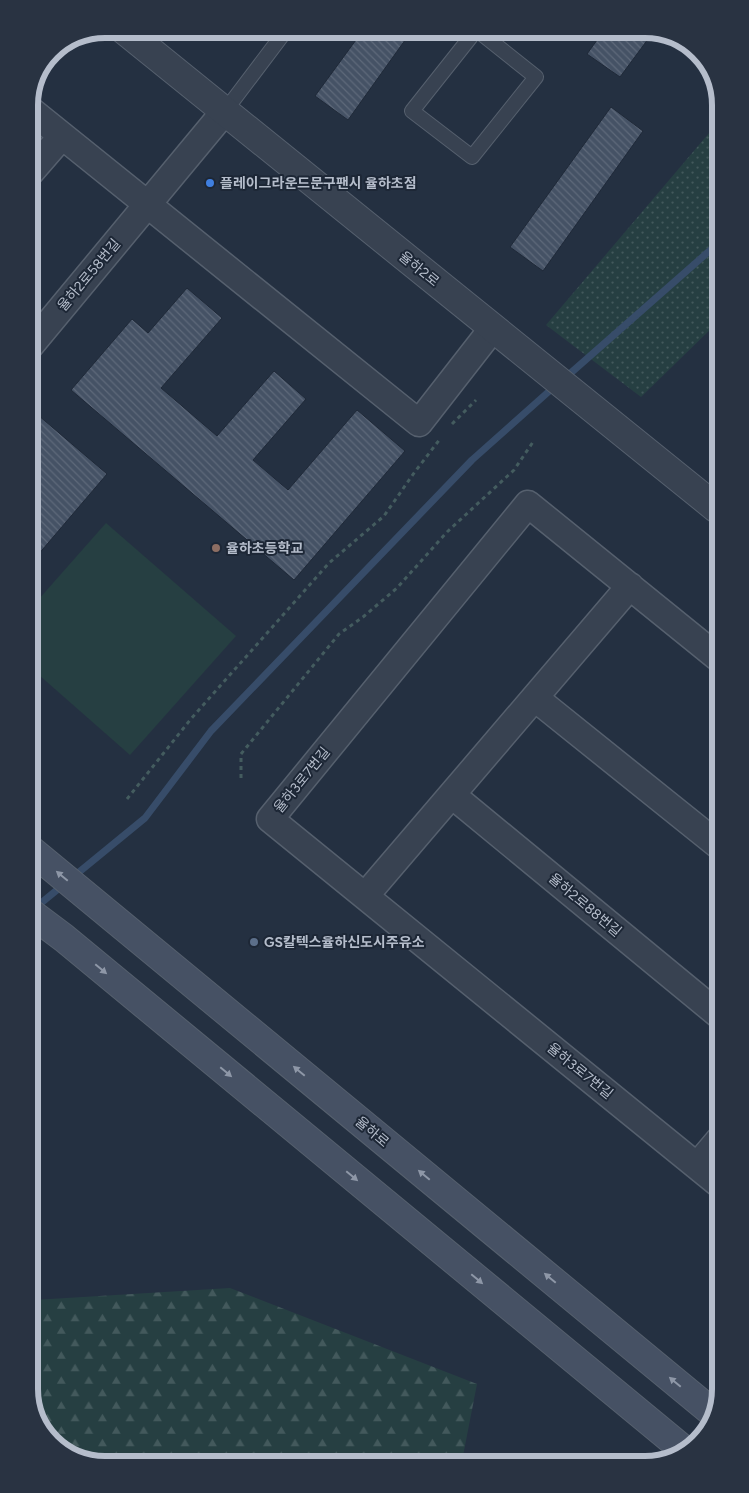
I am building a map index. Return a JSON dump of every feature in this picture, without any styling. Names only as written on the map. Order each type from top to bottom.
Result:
[{"type":"main road","name":"율하로","points":[[38,856],[708,1409]]},
{"type":"main road","points":[[38,918],[679,1446]]},
{"type":"street","name":"율하2로","points":[[134,38],[712,505]]},
{"type":"street","name":"율하2로58번길","points":[[38,336],[225,111]]},
{"type":"street","points":[[38,116],[419,423],[494,328]]},
{"type":"street","points":[[38,164],[62,136]]},
{"type":"street","name":"율하3로7번길","points":[[712,653],[528,504],[270,819],[712,1178]]},
{"type":"street","points":[[366,896],[630,586]]},
{"type":"street","points":[[535,698],[712,840]]},
{"type":"street","name":"율하2로88번길","points":[[452,794],[712,1009]]},
{"type":"street","points":[[698,1166],[712,1149]]},
{"type":"lane","points":[[225,111],[280,38]]},
{"type":"lane","points":[[470,38],[412,110],[472,157],[536,77],[488,38]]},
{"type":"path","points":[[450,427],[476,400]]},
{"type":"path","points":[[127,800],[190,720],[330,563],[384,516],[444,435]]},
{"type":"path","points":[[241,778],[241,754],[339,634],[363,617],[397,588],[447,532],[514,470],[533,442]]},
{"type":"green space","points":[[712,130],[712,328],[641,397],[546,325]]},
{"type":"green space","points":[[106,523],[236,636],[130,755],[38,674],[38,600]]},
{"type":"green space","points":[[230,1288],[477,1384],[463,1456],[100,1455],[87,1453],[71,1446],[57,1436],[43,1414],[38,1388],[38,1300]]},
{"type":"building","points":[[357,38],[407,38],[348,120],[315,96]]},
{"type":"building","points":[[599,38],[649,38],[620,77],[587,54]]},
{"type":"building","points":[[611,107],[643,131],[543,271],[510,247]]},
{"type":"building","points":[[187,288],[222,318],[161,388],[217,436],[274,371],[306,399],[253,460],[288,490],[357,410],[405,451],[294,580],[71,390],[132,319],[148,333]]},
{"type":"building","points":[[38,415],[107,474],[38,555]]},
{"type":"waterway","points":[[565,378],[712,249]]},
{"type":"waterway","points":[[73,877],[145,818],[211,731],[472,460],[555,386]]},
{"type":"waterway","points":[[38,906],[63,885]]},
{"type":"place","name":"플레이그라운드문구팬시 율하초점","points":[[210,183]]},
{"type":"place","name":"율하초등학교","points":[[216,548]]},
{"type":"place","name":"GS칼텍스율하신도시주유소","points":[[254,942]]}]
